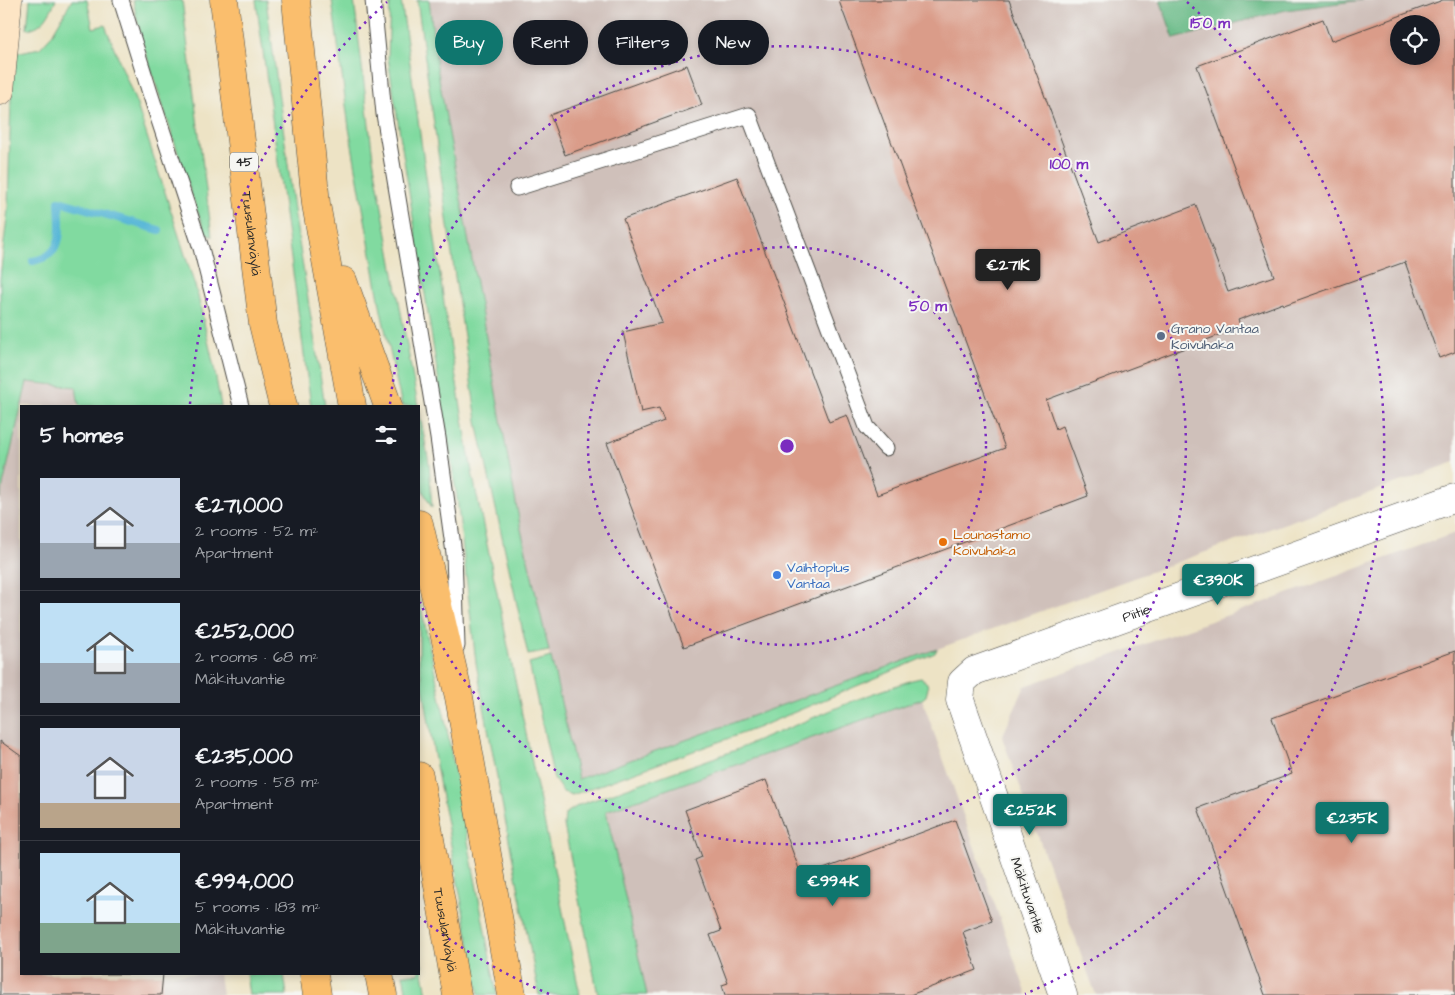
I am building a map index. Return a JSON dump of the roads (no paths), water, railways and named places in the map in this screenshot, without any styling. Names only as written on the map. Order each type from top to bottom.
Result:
[{"type":"highway","name":"Tuusulanväylä","points":[[224,0],[263,324],[283,405]]},
{"type":"highway","points":[[296,0],[316,204],[352,405]]},
{"type":"highway","points":[[316,204],[388,405]]},
{"type":"highway","points":[[263,324],[265,405]]},
{"type":"highway","points":[[420,528],[459,698],[511,989]]},
{"type":"highway","name":"Tuusulanväylä","points":[[420,782],[457,995]]},
{"type":"highway","points":[[314,975],[317,995]]},
{"type":"highway","points":[[379,975],[383,995]]},
{"type":"main road","points":[[0,91],[8,0]]},
{"type":"street","name":"Piitie","points":[[962,682],[974,672],[1455,498]]},
{"type":"street","name":"Mäkituvantie","points":[[962,682],[960,700],[1063,995]]},
{"type":"lane","points":[[122,0],[150,93],[201,248],[241,405]]},
{"type":"lane","points":[[373,0],[384,114],[438,438],[454,553],[459,698]]},
{"type":"lane","points":[[517,188],[749,115],[867,427],[886,448]]},
{"type":"waterway","points":[[33,261],[52,253],[56,247],[60,232],[59,201],[159,230]]},
{"type":"place","name":"Grano Vantaa Koivuhaka","points":[[1161,336]]},
{"type":"place","name":"Lounastamo Koivuhaka","points":[[943,542]]},
{"type":"place","name":"Vaihtoplus Vantaa","points":[[777,575]]}]
